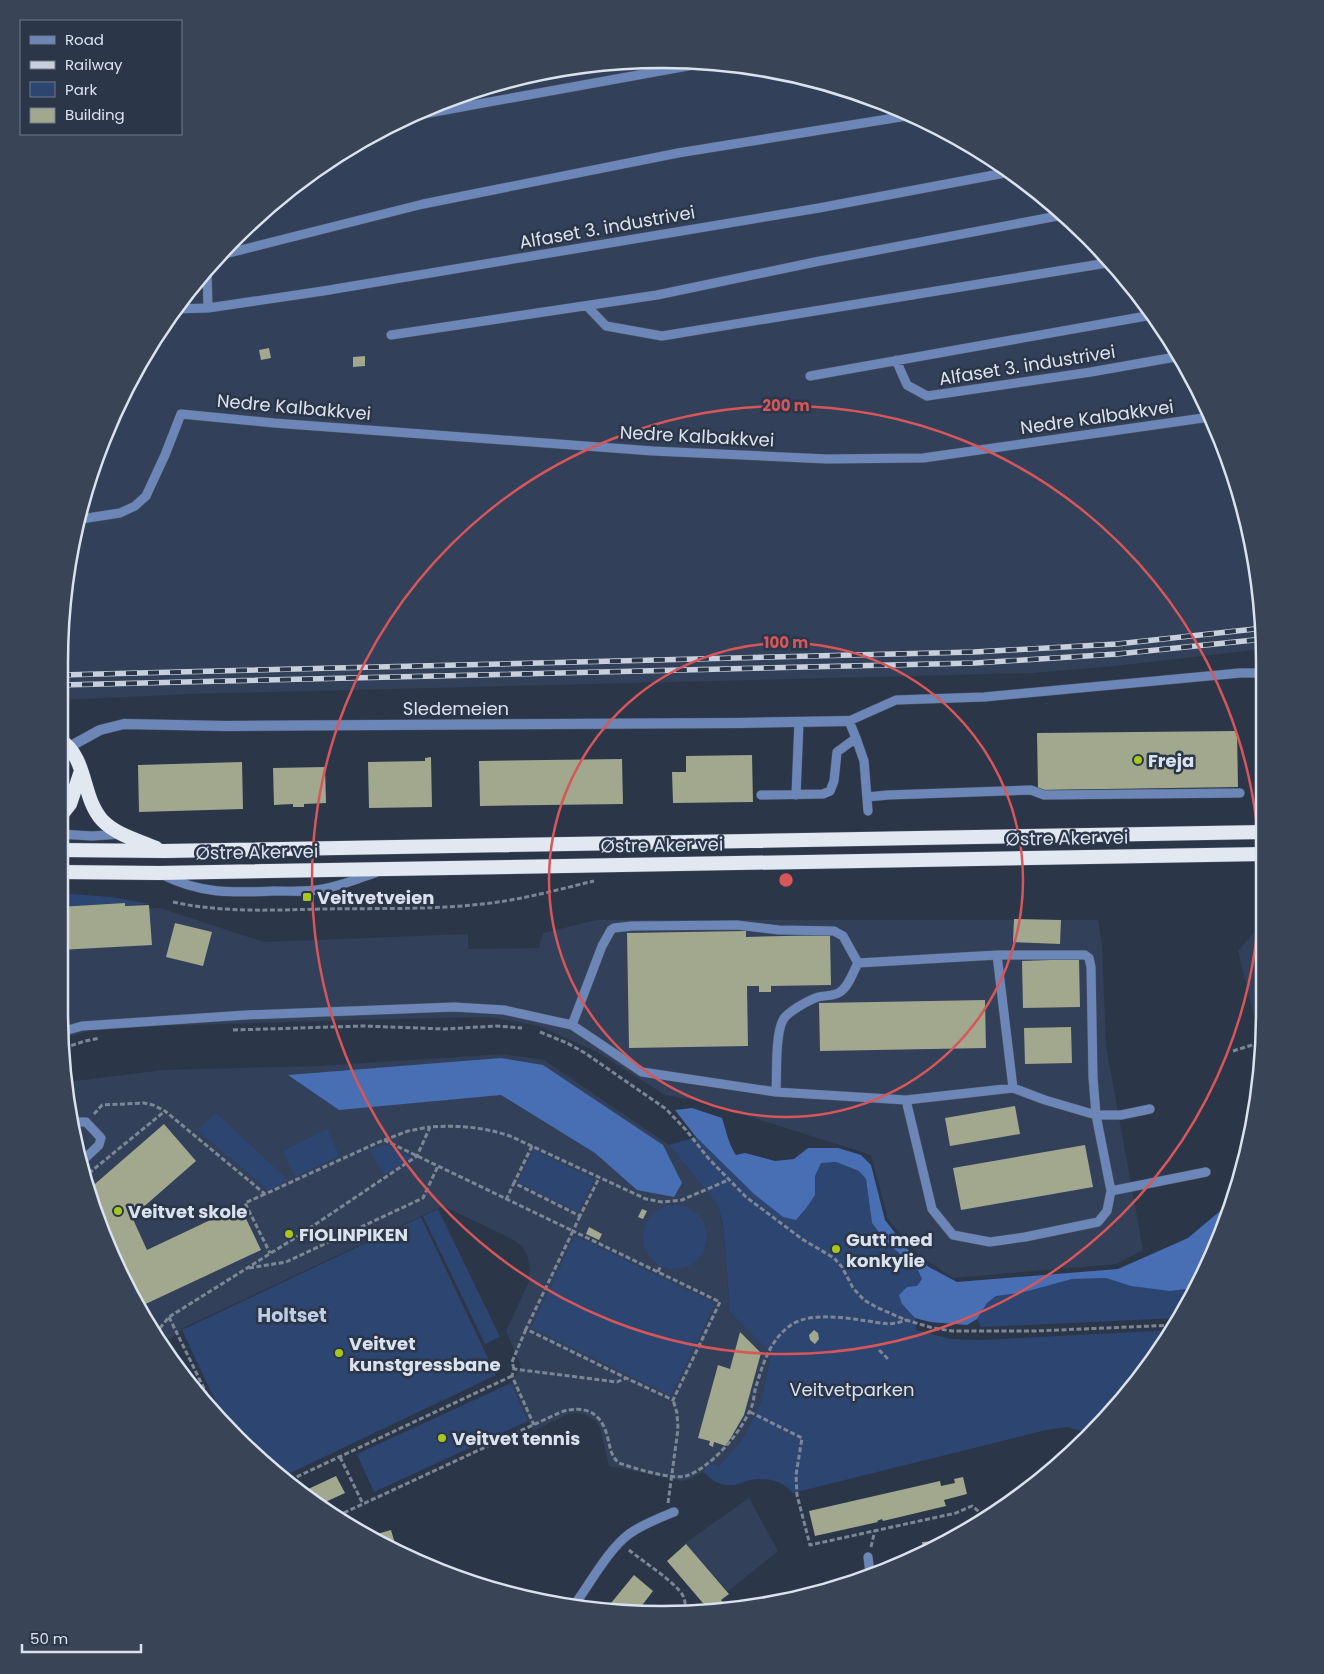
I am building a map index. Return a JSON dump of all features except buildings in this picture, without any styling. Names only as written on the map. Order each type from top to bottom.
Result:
[{"type":"highway","points":[[68,748],[77,758],[94,808],[101,818],[116,831],[164,851]]},
{"type":"highway","points":[[68,807],[81,771]]},
{"type":"highway","name":"Østre Aker vei","points":[[68,850],[164,851],[1256,832]]},
{"type":"highway","name":"Østre Aker vei","points":[[68,872],[159,873],[1256,854]]},
{"type":"street","name":"Sledemeien","points":[[68,743],[100,730],[124,724],[226,726],[849,721]]},
{"type":"lane","points":[[439,111],[675,68]]},
{"type":"lane","points":[[232,252],[443,200],[678,153],[899,117]]},
{"type":"lane","name":"Alfaset 3. industrivei","points":[[184,308],[208,308],[322,291],[819,208],[1000,174]]},
{"type":"lane","points":[[391,335],[657,295],[820,260],[1055,216]]},
{"type":"lane","points":[[587,306],[606,326],[662,336],[1103,264]]},
{"type":"lane","points":[[207,279],[208,308]]},
{"type":"lane","points":[[810,376],[1145,316]]},
{"type":"lane","name":"Alfaset 3. industrivei","points":[[896,360],[907,386],[927,396],[1091,372],[1172,358]]},
{"type":"lane","name":"Nedre Kalbakkvei","points":[[86,518],[120,513],[135,506],[146,496],[181,414],[274,423],[653,451],[827,459],[923,458],[1204,418]]},
{"type":"lane","points":[[868,811],[864,761],[849,721],[896,700],[984,697],[1256,673]]},
{"type":"lane","points":[[796,795],[800,722]]},
{"type":"lane","points":[[761,795],[823,794],[830,791],[834,781],[837,752],[856,738]]},
{"type":"lane","points":[[867,797],[1031,790],[1044,795],[1240,793]]},
{"type":"lane","points":[[68,835],[92,836],[123,834]]},
{"type":"lane","points":[[159,873],[180,883],[204,890],[234,892],[316,890],[391,868]]},
{"type":"lane","points":[[572,1025],[599,951],[608,934],[614,928],[632,926],[737,925],[779,930],[834,931],[843,936],[858,963]]},
{"type":"lane","points":[[998,955],[1013,1088]]},
{"type":"lane","points":[[858,963],[998,955],[1085,955],[1089,958],[1091,967],[1093,1078],[1096,1114],[1111,1192],[1107,1211],[1098,1222],[1025,1237],[990,1242],[953,1235],[932,1209],[906,1100]]},
{"type":"lane","points":[[776,1092],[779,1034],[783,1019],[793,1010],[819,996],[831,996],[841,992],[858,963]]},
{"type":"lane","points":[[68,1030],[82,1026],[246,1015],[454,1007],[504,1010],[572,1025],[642,1072],[776,1092],[906,1100],[1013,1088],[1045,1100],[1096,1114],[1121,1115],[1150,1109]]},
{"type":"lane","points":[[78,1122],[86,1122],[101,1138],[99,1145],[86,1157]]},
{"type":"lane","points":[[1111,1192],[1206,1172]]},
{"type":"lane","points":[[578,1600],[616,1546],[628,1535],[644,1525],[672,1512]]},
{"type":"lane","points":[[868,1557],[869,1569]]},
{"type":"path","points":[[173,902],[203,908],[239,910],[464,906],[518,899],[601,880]]},
{"type":"path","points":[[280,904],[280,910]]},
{"type":"path","points":[[227,1030],[354,1026],[444,1028],[497,1026],[530,1030]]},
{"type":"path","points":[[540,1032],[567,1042],[654,1100],[678,1120],[728,1180],[769,1215],[802,1239],[834,1258],[842,1267],[853,1288],[864,1300],[878,1308],[906,1320],[933,1328],[971,1332],[1166,1326]]},
{"type":"path","points":[[69,1046],[105,1038]]},
{"type":"path","points":[[1233,1051],[1255,1044]]},
{"type":"path","points":[[86,1122],[102,1105],[144,1103],[153,1105],[165,1111],[265,1194]]},
{"type":"path","points":[[90,1172],[165,1111]]},
{"type":"path","points":[[270,1253],[245,1203],[384,1140],[408,1131],[430,1127],[480,1127],[510,1136],[646,1199],[662,1202],[682,1200],[728,1180]]},
{"type":"path","points":[[159,1329],[169,1317],[246,1269],[417,1156],[430,1127]]},
{"type":"path","points":[[384,1140],[720,1302],[672,1400]]},
{"type":"path","points":[[506,1200],[532,1146]]},
{"type":"path","points":[[246,1269],[286,1262],[423,1198],[438,1166]]},
{"type":"path","points":[[534,1425],[512,1376],[514,1369],[512,1362],[580,1216],[600,1178]]},
{"type":"path","points":[[514,1184],[580,1216]]},
{"type":"path","points":[[658,1272],[661,1266]]},
{"type":"path","points":[[169,1317],[207,1394]]},
{"type":"path","points":[[343,1513],[534,1425],[576,1409],[588,1411],[599,1418],[616,1460],[625,1465],[672,1477],[685,1476],[723,1451],[750,1412],[764,1360],[779,1336],[791,1325],[814,1317],[888,1324],[906,1320]]},
{"type":"path","points":[[526,1329],[672,1400],[677,1413],[678,1429],[668,1501],[672,1512]]},
{"type":"path","points":[[879,1350],[888,1358]]},
{"type":"path","points":[[514,1369],[617,1382],[626,1378]]},
{"type":"path","points":[[293,1478],[512,1376]]},
{"type":"path","points":[[750,1412],[802,1438],[796,1475],[798,1496],[810,1544],[956,1513],[972,1506],[981,1513]]},
{"type":"path","points":[[340,1457],[363,1504]]},
{"type":"path","points":[[868,1557],[875,1530]]},
{"type":"path","points":[[627,1548],[677,1587],[683,1595],[685,1605]]},
{"type":"shaded area","points":[[623,69],[701,69],[740,73],[778,79],[853,99],[890,113],[959,147],[1024,190],[1054,215],[1109,270],[1134,300],[1177,365],[1195,399],[1225,471],[1236,508],[1245,546],[1255,623],[1256,650],[1033,673],[190,694],[68,700],[69,623],[73,584],[79,546],[99,471],[113,434],[147,365],[190,300],[215,270],[270,215],[300,190],[365,147],[434,113],[471,99],[546,79]]},
{"type":"shaded area","points":[[160,908],[264,942],[468,934],[468,949],[539,948],[543,933],[597,920],[1098,920],[1102,945],[1106,1046],[1143,1250],[1116,1264],[953,1278],[920,1256],[888,1219],[871,1155],[700,1101],[665,1095],[597,1052],[539,1026],[489,1017],[387,1019],[127,1027],[85,1032],[69,1037],[68,912]]},
{"type":"shaded area","points":[[1256,930],[1256,1023],[1238,951]]},
{"type":"shaded area","points":[[503,1054],[544,1060],[669,1145],[718,1204],[723,1228],[730,1312],[771,1352],[761,1403],[741,1441],[719,1466],[709,1465],[703,1472],[691,1479],[682,1481],[609,1466],[600,1428],[596,1421],[583,1414],[574,1413],[566,1415],[533,1431],[511,1383],[521,1366],[506,1331],[528,1284],[530,1269],[527,1255],[522,1246],[512,1239],[443,1206],[187,1326],[167,1341],[147,1309],[129,1275],[99,1203],[79,1128],[72,1082],[163,1070],[319,1066]]},
{"type":"shaded area","points":[[501,1058],[543,1065],[663,1145],[682,1183],[674,1197],[637,1190],[595,1153],[501,1095],[339,1110],[288,1075]]},
{"type":"shaded area","points":[[692,1108],[722,1118],[736,1155],[745,1153],[775,1161],[794,1159],[808,1148],[838,1148],[861,1155],[871,1165],[885,1220],[913,1256],[957,1282],[1118,1269],[1188,1238],[1223,1209],[1211,1240],[1188,1289],[1170,1291],[1131,1286],[1106,1278],[1072,1279],[1021,1293],[996,1296],[987,1303],[977,1319],[967,1325],[930,1322],[915,1318],[902,1304],[899,1295],[907,1287],[917,1286],[922,1279],[917,1268],[887,1243],[872,1223],[866,1179],[859,1171],[836,1162],[821,1163],[815,1176],[815,1195],[807,1207],[796,1220],[783,1217],[754,1194],[696,1137],[675,1110]]},
{"type":"shaded area","points":[[749,1498],[778,1551],[728,1591],[684,1544]]},
{"type":"green space","points":[[68,894],[111,897],[150,904],[68,909]]},
{"type":"green space","points":[[216,1113],[288,1180],[268,1190],[197,1130]]},
{"type":"green space","points":[[327,1129],[340,1156],[295,1177],[283,1151]]},
{"type":"green space","name":"Veitvetparken","points":[[696,1137],[754,1194],[783,1217],[813,1178],[821,1163],[836,1162],[859,1171],[866,1179],[872,1223],[887,1243],[917,1268],[923,1279],[902,1304],[915,1318],[916,1330],[951,1339],[982,1340],[1163,1331],[1134,1374],[1083,1431],[1067,1427],[1046,1430],[793,1493],[778,1482],[765,1479],[732,1485],[720,1484],[703,1472],[709,1464],[719,1466],[741,1441],[761,1403],[771,1353],[730,1312],[723,1225],[718,1205],[669,1145]]},
{"type":"green space","points":[[384,1144],[411,1157],[384,1175],[370,1151]]},
{"type":"green space","points":[[534,1150],[594,1179],[578,1212],[518,1182]]},
{"type":"green space","points":[[675,1205],[693,1210],[698,1214],[702,1219],[707,1237],[702,1255],[698,1260],[693,1264],[675,1269],[657,1264],[652,1260],[648,1255],[643,1237],[648,1219],[652,1214],[657,1210]]},
{"type":"green space","points":[[438,1209],[500,1337],[485,1344],[423,1216]]},
{"type":"green space","name":"Veitvet kunstgressbane","points":[[421,1217],[496,1375],[288,1474],[270,1459],[218,1408],[182,1330]]},
{"type":"green space","points":[[575,1236],[715,1303],[671,1396],[531,1328]]},
{"type":"green space","points":[[1106,1278],[1150,1288],[1171,1290],[1188,1289],[1171,1318],[981,1327],[977,1319],[987,1303],[996,1296],[1021,1293],[1072,1279]]},
{"type":"green space","name":"Veitvet tennis","points":[[511,1383],[528,1421],[374,1492],[357,1454]]},
{"type":"railway","points":[[68,675],[974,652],[1117,644],[1255,629]]},
{"type":"railway","points":[[68,685],[975,663],[1117,654],[1255,640]]},
{"type":"place","name":"Freja","points":[[1138,760]]},
{"type":"place","name":"Veitvetveien","points":[[307,897]]},
{"type":"place","name":"Veitvet skole","points":[[118,1211]]},
{"type":"place","name":"FIOLINPIKEN","points":[[289,1234]]},
{"type":"place","name":"Gutt med konkylie","points":[[836,1249]]},
{"type":"place","name":"Veitvet kunstgressbane","points":[[339,1353]]},
{"type":"place","name":"Veitvet tennis","points":[[442,1438]]},
{"type":"district","name":"Holtset","points":[[292,1315]]}]
